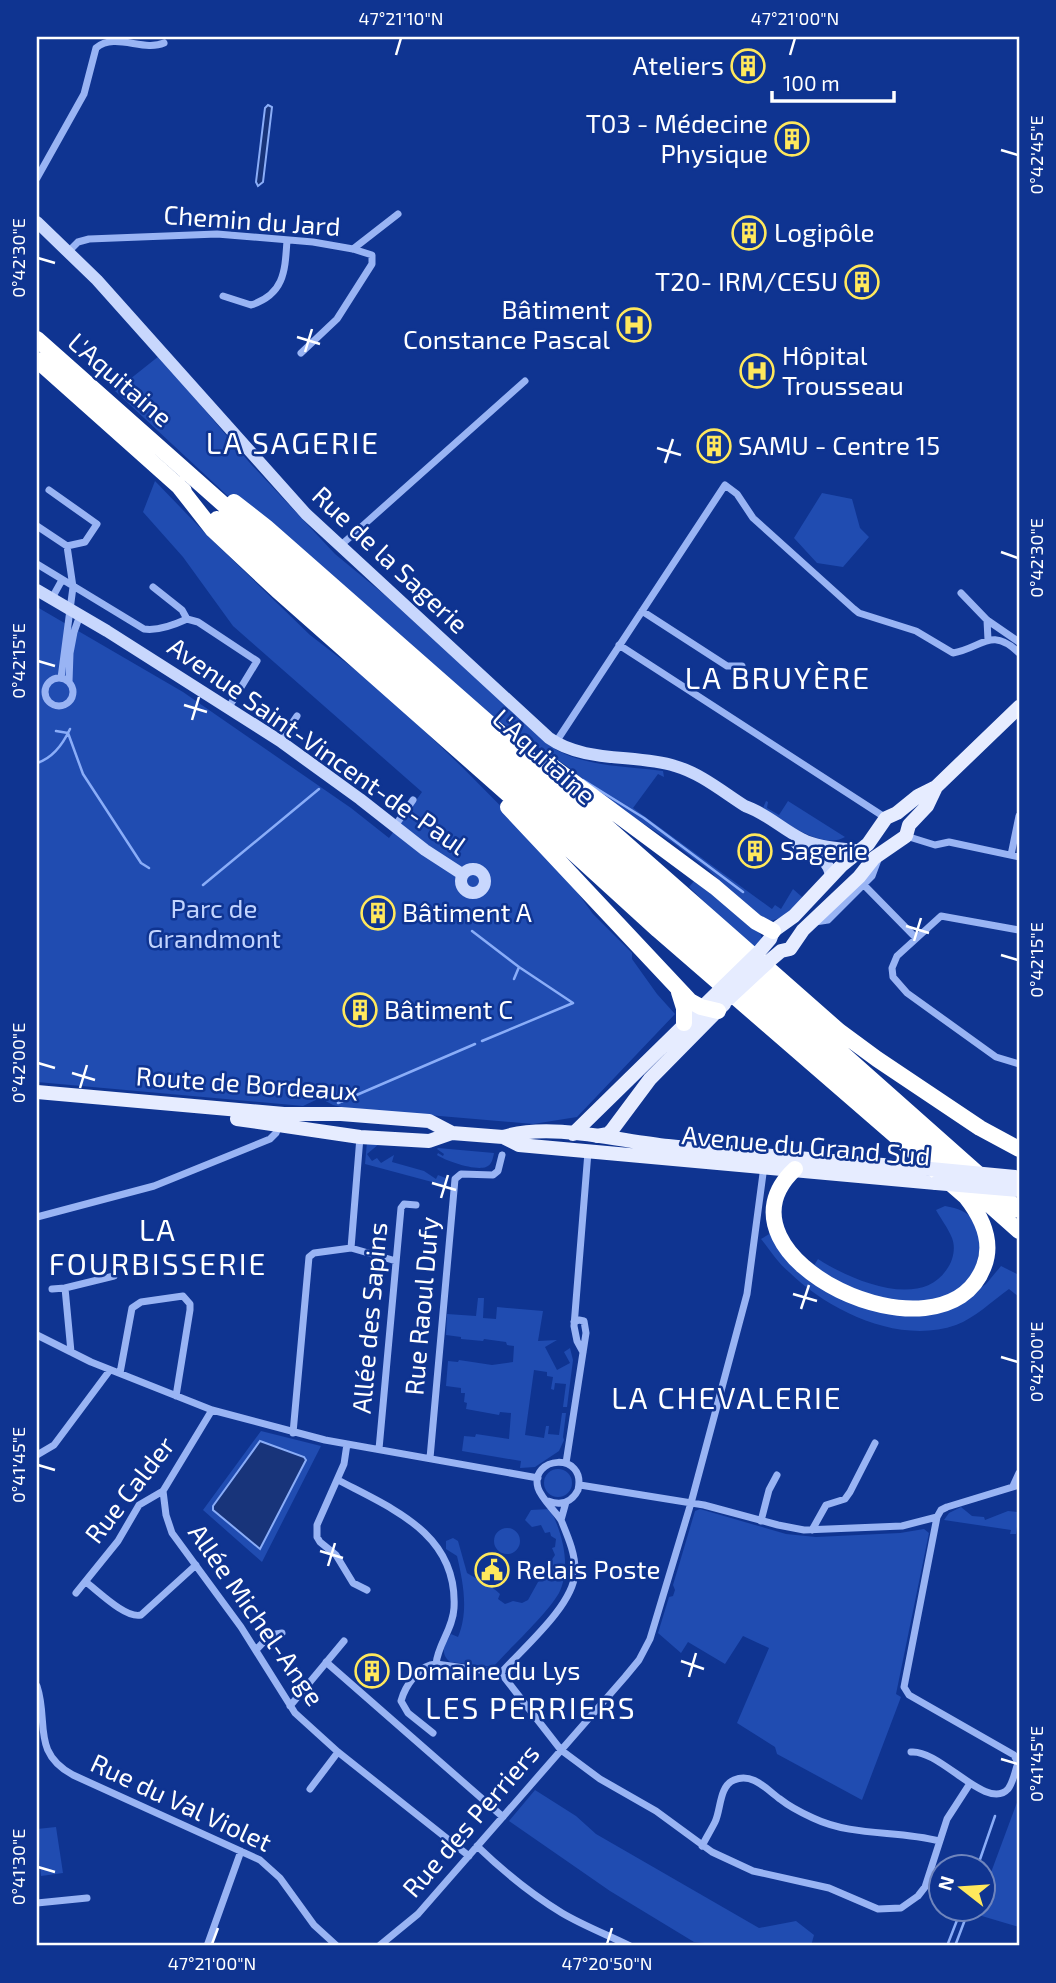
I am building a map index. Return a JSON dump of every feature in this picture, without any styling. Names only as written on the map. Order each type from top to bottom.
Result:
[{"type":"highway","name":"L'Aquitaine","points":[[37,339],[182,478],[1019,1231]]},
{"type":"highway","name":"L'Aquitaine","points":[[37,360],[182,478],[1019,1210]]},
{"type":"highway","points":[[182,478],[240,505],[267,527],[839,1031],[980,1128],[1019,1149]]},
{"type":"highway","points":[[182,478],[213,530],[225,542],[649,923],[965,1197],[976,1210],[985,1229],[988,1250],[983,1270],[971,1288],[956,1299],[925,1308],[884,1305],[833,1287],[800,1264],[787,1249],[776,1229],[774,1197],[781,1184],[795,1169]]},
{"type":"highway","points":[[456,696],[499,725],[603,806],[715,887],[771,935]]},
{"type":"highway","points":[[453,745],[480,778],[566,866],[678,989],[701,1007],[722,1000]]},
{"type":"highway","points":[[678,989],[684,1008],[684,1023]]},
{"type":"main road","points":[[592,1136],[608,1134],[662,1066],[763,957],[771,935],[794,916],[892,816],[918,796],[936,787],[1019,707]]},
{"type":"main road","points":[[763,957],[790,950],[810,922],[907,830],[927,806],[936,787]]},
{"type":"main road","points":[[892,816],[905,818],[907,830]]},
{"type":"main road","points":[[771,935],[774,946],[781,951]]},
{"type":"main road","points":[[573,1134],[701,1007]]},
{"type":"main road","name":"Route de Bordeaux","points":[[37,1092],[284,1114],[341,1114],[429,1121],[452,1133],[503,1137]]},
{"type":"main road","name":"Route de Bordeaux","points":[[37,1100],[236,1119],[360,1137],[429,1141],[452,1133]]},
{"type":"main road","points":[[588,1152],[593,1116]]},
{"type":"main road","points":[[621,1117],[625,1133],[637,1142]]},
{"type":"main road","name":"Avenue du Grand Sud","points":[[503,1137],[521,1132],[573,1134],[920,1168],[1018,1182]]},
{"type":"main road","name":"Avenue du Grand Sud","points":[[503,1137],[519,1145],[936,1183],[1018,1182]]},
{"type":"street","points":[[37,178],[84,94],[96,48],[110,41],[156,46],[164,43]]},
{"type":"street","name":"Chemin du Jard","points":[[353,249],[398,214]]},
{"type":"street","name":"Rue de la Sagerie","points":[[37,222],[69,251],[114,299],[265,471],[340,546],[556,742],[585,752],[678,767],[809,843],[860,851]]},
{"type":"street","name":"Chemin du Jard","points":[[69,251],[83,240],[217,234],[287,240],[372,254],[372,264],[337,320],[301,353]]},
{"type":"street","points":[[223,296],[251,305],[266,297],[283,279],[287,240]]},
{"type":"street","points":[[340,546],[525,381]]},
{"type":"street","points":[[556,742],[725,485],[737,494],[753,518],[854,609],[916,631],[953,653],[995,639],[1009,643],[1019,653]]},
{"type":"street","points":[[37,526],[67,546],[85,542],[97,524],[49,490]]},
{"type":"street","points":[[65,680],[75,612],[67,546]]},
{"type":"street","points":[[37,564],[147,630],[187,619],[198,622],[257,661],[229,707]]},
{"type":"street","points":[[52,598],[62,580]]},
{"type":"street","points":[[153,587],[182,610],[187,619]]},
{"type":"street","name":"Avenue Saint-Vincent-de-Paul","points":[[37,590],[280,741],[447,866],[462,874]]},
{"type":"street","points":[[961,593],[987,620],[1019,642]]},
{"type":"street","points":[[642,611],[727,666],[742,666]]},
{"type":"street","points":[[46,696],[55,705],[67,703],[72,692],[65,680],[75,612]]},
{"type":"street","points":[[987,620],[988,640]]},
{"type":"street","points":[[619,645],[892,816]]},
{"type":"street","points":[[46,696],[48,683],[65,680]]},
{"type":"street","points":[[37,698],[46,696]]},
{"type":"street","points":[[280,741],[297,716]]},
{"type":"street","points":[[395,826],[413,800]]},
{"type":"street","name":"Rue de la Sagerie","points":[[745,806],[752,815],[824,860],[831,876]]},
{"type":"street","points":[[907,830],[935,845],[949,842],[1015,856],[1019,816]]},
{"type":"street","points":[[810,922],[828,920],[876,869],[880,853]]},
{"type":"street","points":[[863,884],[916,938]]},
{"type":"street","points":[[1019,930],[944,915],[938,917],[894,960],[892,971],[896,982],[996,1057],[1019,1064]]},
{"type":"street","points":[[37,1217],[136,1192],[273,1137],[279,1125]]},
{"type":"street","points":[[351,1248],[360,1137]]},
{"type":"street","points":[[566,1463],[585,1324],[579,1320],[574,1322],[588,1152]]},
{"type":"street","name":"Rue Raoul Dufy","points":[[430,1458],[455,1179],[461,1174],[493,1175],[498,1171],[502,1155]]},
{"type":"street","name":"Rue des Perriers","points":[[379,1946],[418,1914],[645,1651],[662,1604],[691,1503],[747,1294],[764,1167]]},
{"type":"street","name":"Allée des Sapins","points":[[379,1449],[402,1206],[416,1205]]},
{"type":"street","points":[[293,1433],[309,1257],[314,1253],[351,1248],[396,1261]]},
{"type":"street","points":[[52,1289],[114,1276]]},
{"type":"street","points":[[65,1288],[71,1352]]},
{"type":"street","points":[[120,1373],[132,1308],[141,1302],[183,1296],[190,1304],[190,1310],[176,1396]]},
{"type":"street","points":[[37,1335],[110,1370],[212,1410],[293,1433],[538,1478]]},
{"type":"street","points":[[37,1455],[54,1445],[110,1370]]},
{"type":"street","name":"Rue Calder","points":[[76,1593],[118,1541],[139,1505],[163,1491],[212,1410]]},
{"type":"street","points":[[812,1530],[826,1505],[845,1499],[875,1443]]},
{"type":"street","points":[[347,1444],[344,1464],[317,1525],[317,1537],[336,1555],[353,1583],[367,1590]]},
{"type":"street","points":[[501,1672],[563,1604],[572,1588],[575,1563],[561,1520],[540,1492],[538,1478],[547,1465],[553,1462],[566,1463],[576,1471],[579,1485],[575,1495],[560,1504],[548,1501]]},
{"type":"street","points":[[911,1752],[933,1757],[958,1773],[970,1785],[996,1794],[1010,1787],[1018,1763],[1014,1755],[909,1695],[904,1686],[937,1517],[941,1510],[947,1507],[1016,1485],[1019,1473]]},
{"type":"street","points":[[761,1521],[769,1490],[777,1475]]},
{"type":"street","points":[[338,1480],[407,1517],[441,1551],[449,1566],[454,1608],[447,1632],[437,1650],[436,1664]]},
{"type":"street","points":[[579,1485],[691,1503],[761,1521],[812,1530],[902,1526],[937,1517]]},
{"type":"street","name":"Allée Michel-Ange","points":[[163,1491],[172,1533],[256,1650],[295,1713],[338,1752],[469,1856]]},
{"type":"street","points":[[561,1520],[566,1502]]},
{"type":"street","points":[[86,1581],[127,1614],[136,1617],[196,1565]]},
{"type":"street","points":[[256,1650],[270,1634],[282,1633]]},
{"type":"street","points":[[290,1706],[344,1641]]},
{"type":"street","points":[[326,1662],[503,1817]]},
{"type":"street","points":[[433,1733],[404,1709],[401,1701],[421,1669],[429,1664],[436,1664],[501,1672],[561,1750],[600,1779],[656,1811],[702,1846],[753,1871],[829,1888],[867,1906],[889,1910],[901,1908],[918,1896],[929,1877],[951,1811],[970,1785]]},
{"type":"street","name":"Rue du Val Violet","points":[[37,1686],[45,1744],[58,1765],[73,1775],[260,1860],[274,1871],[304,1913],[337,1946]]},
{"type":"street","points":[[310,1789],[338,1752]]},
{"type":"street","points":[[702,1846],[715,1823],[725,1788],[730,1782],[742,1778],[756,1781],[781,1800],[813,1818],[839,1828],[871,1834],[917,1836],[939,1841]]},
{"type":"street","points":[[477,1846],[542,1900],[590,1928],[630,1946]]},
{"type":"street","points":[[207,1946],[241,1851]]},
{"type":"street","points":[[37,1903],[87,1898]]},
{"type":"green space","points":[[159,356],[249,462],[335,554],[386,596],[545,742],[557,750],[586,761],[663,771],[664,777],[658,774],[633,808],[772,909],[775,905],[781,909],[793,889],[802,897],[799,901],[783,916],[768,921],[745,908],[710,871],[672,842],[575,780],[577,773],[487,713],[230,498],[115,391]]},
{"type":"green space","name":"Parc de Grandmont","points":[[155,481],[310,635],[384,692],[554,860],[593,914],[632,953],[632,959],[675,1014],[577,1117],[533,1124],[346,1108],[320,1098],[303,1106],[37,1082],[37,607],[183,692],[351,808],[389,838],[422,792],[233,626],[183,557],[143,512]]},
{"type":"green space","points":[[822,493],[852,499],[860,528],[869,537],[843,567],[817,563],[794,538]]},
{"type":"green space","points":[[766,801],[767,808],[779,815],[788,801],[845,837],[825,840],[802,832],[763,808]]},
{"type":"green space","points":[[694,881],[754,927],[761,935],[762,941],[753,949],[689,887]]},
{"type":"green space","points":[[367,1142],[379,1144],[367,1154],[372,1161],[377,1158],[381,1163],[394,1155],[392,1162],[424,1171],[436,1179],[438,1175],[448,1179],[447,1186],[365,1164]]},
{"type":"green space","points":[[438,1148],[494,1153],[488,1166],[475,1168],[437,1155],[444,1154]]},
{"type":"green space","points":[[945,1206],[963,1211],[974,1220],[979,1231],[978,1258],[962,1301],[986,1284],[1001,1266],[1019,1275],[1019,1297],[1009,1289],[963,1322],[934,1330],[911,1331],[889,1327],[844,1311],[805,1286],[781,1265],[761,1239],[777,1229],[810,1272],[818,1259],[865,1282],[902,1290],[920,1288],[935,1281],[947,1269],[952,1258],[952,1238],[936,1210]]},
{"type":"green space","points":[[478,1298],[484,1298],[483,1318],[496,1319],[497,1307],[543,1311],[538,1341],[557,1340],[545,1347],[557,1370],[570,1363],[564,1352],[570,1348],[573,1360],[567,1407],[563,1407],[566,1384],[555,1383],[554,1390],[551,1389],[553,1377],[547,1376],[547,1372],[534,1370],[525,1435],[544,1438],[546,1426],[549,1426],[548,1434],[559,1435],[562,1413],[566,1413],[564,1440],[559,1451],[535,1467],[520,1468],[521,1461],[462,1451],[464,1436],[475,1437],[476,1434],[509,1439],[511,1413],[500,1412],[499,1415],[466,1409],[465,1393],[461,1393],[461,1388],[446,1386],[448,1361],[492,1365],[513,1362],[514,1346],[507,1345],[506,1342],[461,1339],[446,1335],[447,1314],[476,1316]]},
{"type":"green space","points":[[261,1431],[321,1446],[262,1562],[203,1510]]},
{"type":"green space","points":[[558,1469],[568,1473],[572,1483],[568,1493],[558,1497],[548,1493],[544,1483],[548,1473]]},
{"type":"green space","points":[[961,1507],[972,1516],[984,1517],[985,1520],[1008,1511],[1019,1512],[1016,1534],[1010,1534],[1011,1530],[944,1520],[949,1513]]},
{"type":"green space","points":[[550,1509],[564,1550],[565,1572],[559,1593],[538,1620],[493,1667],[450,1662],[444,1648],[451,1634],[458,1637],[464,1596],[457,1556],[446,1549],[446,1541],[453,1538],[458,1541],[467,1573],[500,1594],[498,1599],[505,1604],[513,1601],[522,1603],[528,1600],[538,1582],[545,1576],[555,1555],[552,1548],[555,1547],[556,1539],[550,1532],[545,1533],[541,1525],[532,1527],[525,1520],[531,1510]]},
{"type":"green space","points":[[700,1509],[786,1534],[816,1537],[900,1533],[924,1529],[929,1533],[896,1694],[901,1697],[862,1800],[777,1754],[775,1747],[737,1723],[769,1648],[743,1636],[725,1664],[688,1642],[681,1653],[658,1633],[669,1597],[673,1596],[675,1590],[673,1585],[695,1511]]},
{"type":"green space","points":[[507,1528],[516,1532],[520,1541],[516,1550],[507,1554],[498,1550],[494,1541],[498,1532]]},
{"type":"green space","points":[[535,1790],[576,1816],[596,1834],[759,1928],[796,1921],[814,1935],[811,1946],[708,1946],[694,1942],[610,1891],[509,1821]]},
{"type":"green space","points":[[1019,1797],[1019,1927],[996,1920],[996,1859]]},
{"type":"green space","points":[[56,1827],[63,1873],[41,1876],[37,1829]]},
{"type":"shaded area","points":[[268,105],[272,107],[263,182],[258,186],[256,182],[265,108]]},
{"type":"shaded area","points":[[260,1441],[306,1460],[260,1549],[213,1510],[213,1506]]},
{"type":"waterway","points":[[37,763],[57,750],[70,729]]},
{"type":"waterway","points":[[56,731],[68,733],[83,774],[141,863],[149,868]]},
{"type":"waterway","points":[[583,780],[644,818],[743,892]]},
{"type":"waterway","points":[[203,885],[319,789]]},
{"type":"waterway","points":[[472,931],[519,967],[514,979]]},
{"type":"waterway","points":[[482,1041],[573,1003],[519,967]]},
{"type":"waterway","points":[[338,1103],[475,1044]]},
{"type":"waterway","points":[[982,1854],[995,1816]]},
{"type":"waterway","points":[[947,1946],[956,1924]]},
{"type":"waterway","points":[[955,1946],[963,1924]]},
{"type":"place","name":"Ateliers","points":[[748,66]]},
{"type":"place","name":"T03 - Médecine Physique","points":[[792,139]]},
{"type":"place","name":"Logipôle","points":[[749,233]]},
{"type":"place","name":"T20- IRM/CESU","points":[[862,282]]},
{"type":"place","name":"Bâtiment Constance Pascal","points":[[634,325]]},
{"type":"place","name":"Hôpital Trousseau","points":[[757,371]]},
{"type":"place","name":"SAMU - Centre 15","points":[[714,446]]},
{"type":"place","name":"Sagerie","points":[[755,851]]},
{"type":"place","name":"Bâtiment A","points":[[378,913]]},
{"type":"place","name":"Bâtiment C","points":[[360,1010]]},
{"type":"place","name":"Relais Poste","points":[[492,1570]]},
{"type":"place","name":"Domaine du Lys","points":[[372,1671]]},
{"type":"district","name":"LA SAGERIE","points":[[293,444]]},
{"type":"district","name":"LA BRUYÈRE","points":[[778,679]]},
{"type":"district","name":"LA FOURBISSERIE","points":[[158,1248]]},
{"type":"district","name":"LA CHEVALERIE","points":[[727,1399]]},
{"type":"district","name":"LES PERRIERS","points":[[531,1709]]}]
